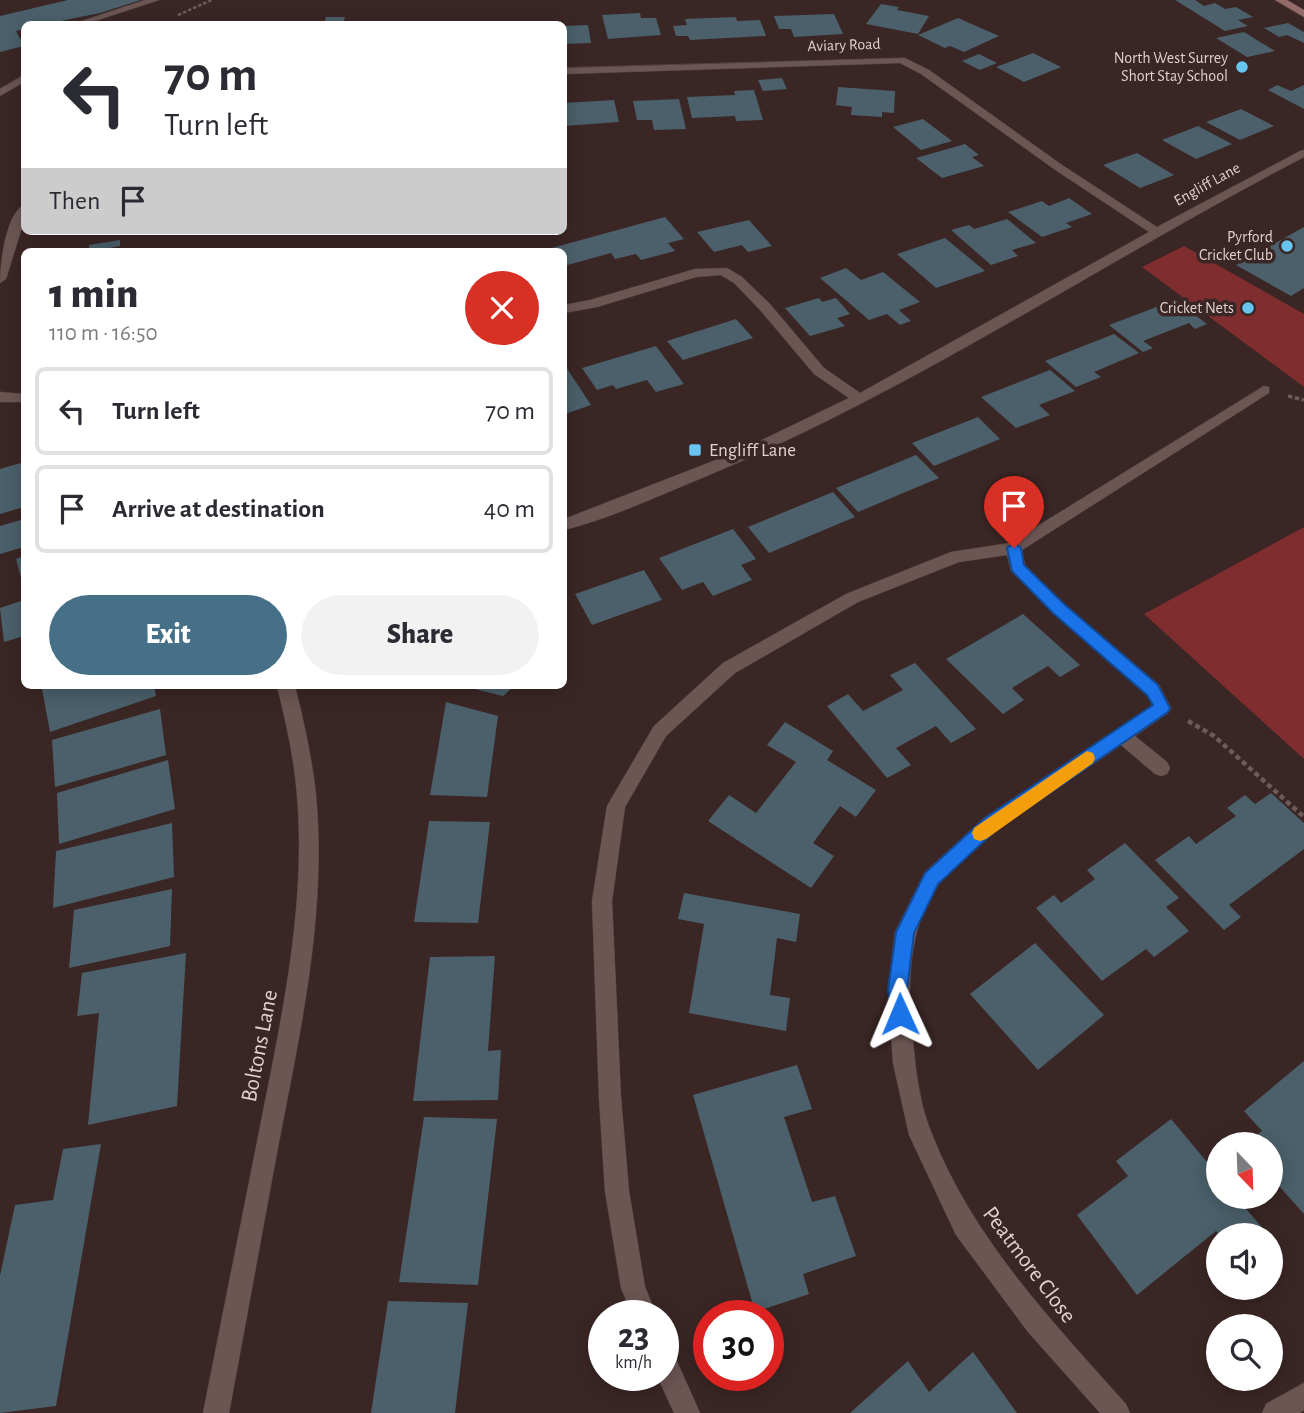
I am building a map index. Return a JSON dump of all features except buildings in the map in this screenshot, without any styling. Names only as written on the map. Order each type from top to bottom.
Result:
[{"type":"main road","points":[[1280,0],[1304,14]]},
{"type":"street","points":[[88,21],[154,0]]},
{"type":"street","name":"Aviary Road","points":[[567,71],[902,60],[925,72],[1058,167],[1157,232]]},
{"type":"street","points":[[0,93],[21,80]]},
{"type":"street","name":"Engliff Lane","points":[[567,525],[659,490],[804,427],[1227,191],[1304,153]]},
{"type":"street","points":[[0,279],[21,216]]},
{"type":"street","points":[[567,308],[592,304],[695,273],[723,271],[738,280],[765,307],[819,371],[858,398]]},
{"type":"street","points":[[638,1300],[633,1288],[617,1191],[610,1098],[602,901],[616,806],[660,732],[729,668],[852,598],[957,556],[1014,548],[1264,390]]},
{"type":"street","points":[[0,397],[21,398]]},
{"type":"street","points":[[1014,548],[1017,567],[1059,608],[1153,690],[1162,708]]},
{"type":"street","name":"Boltons Lane","points":[[216,1413],[299,981],[310,874],[304,756],[287,689]]},
{"type":"street","name":"Peatmore Close","points":[[1117,1413],[1037,1323],[964,1227],[920,1135],[904,1063],[898,990],[905,932],[932,878],[991,824],[1162,708]]},
{"type":"street","points":[[1122,735],[1161,768]]},
{"type":"street","points":[[677,1391],[687,1413]]},
{"type":"street","points":[[1275,1413],[1304,1396]]},
{"type":"path","points":[[177,16],[212,0]]},
{"type":"path","points":[[1162,708],[1214,736],[1304,817]]},
{"type":"shaded area","points":[[1184,246],[1304,314],[1304,387],[1142,267]]},
{"type":"shaded area","points":[[1304,527],[1304,759],[1144,614]]},
{"type":"slow traffic","points":[[980,833],[1087,758]]},
{"type":"place","name":"North West Surrey Short Stay School","points":[[1242,67]]},
{"type":"place","name":"Pyrford Cricket Club","points":[[1287,246]]},
{"type":"place","name":"Cricket Nets","points":[[1248,308]]},
{"type":"place","name":"Engliff Lane","points":[[695,450]]},
{"type":"route","points":[[900,1014],[898,990],[905,932],[932,878],[991,824],[1162,708],[1153,690],[1059,608],[1017,567],[1014,548]]}]
